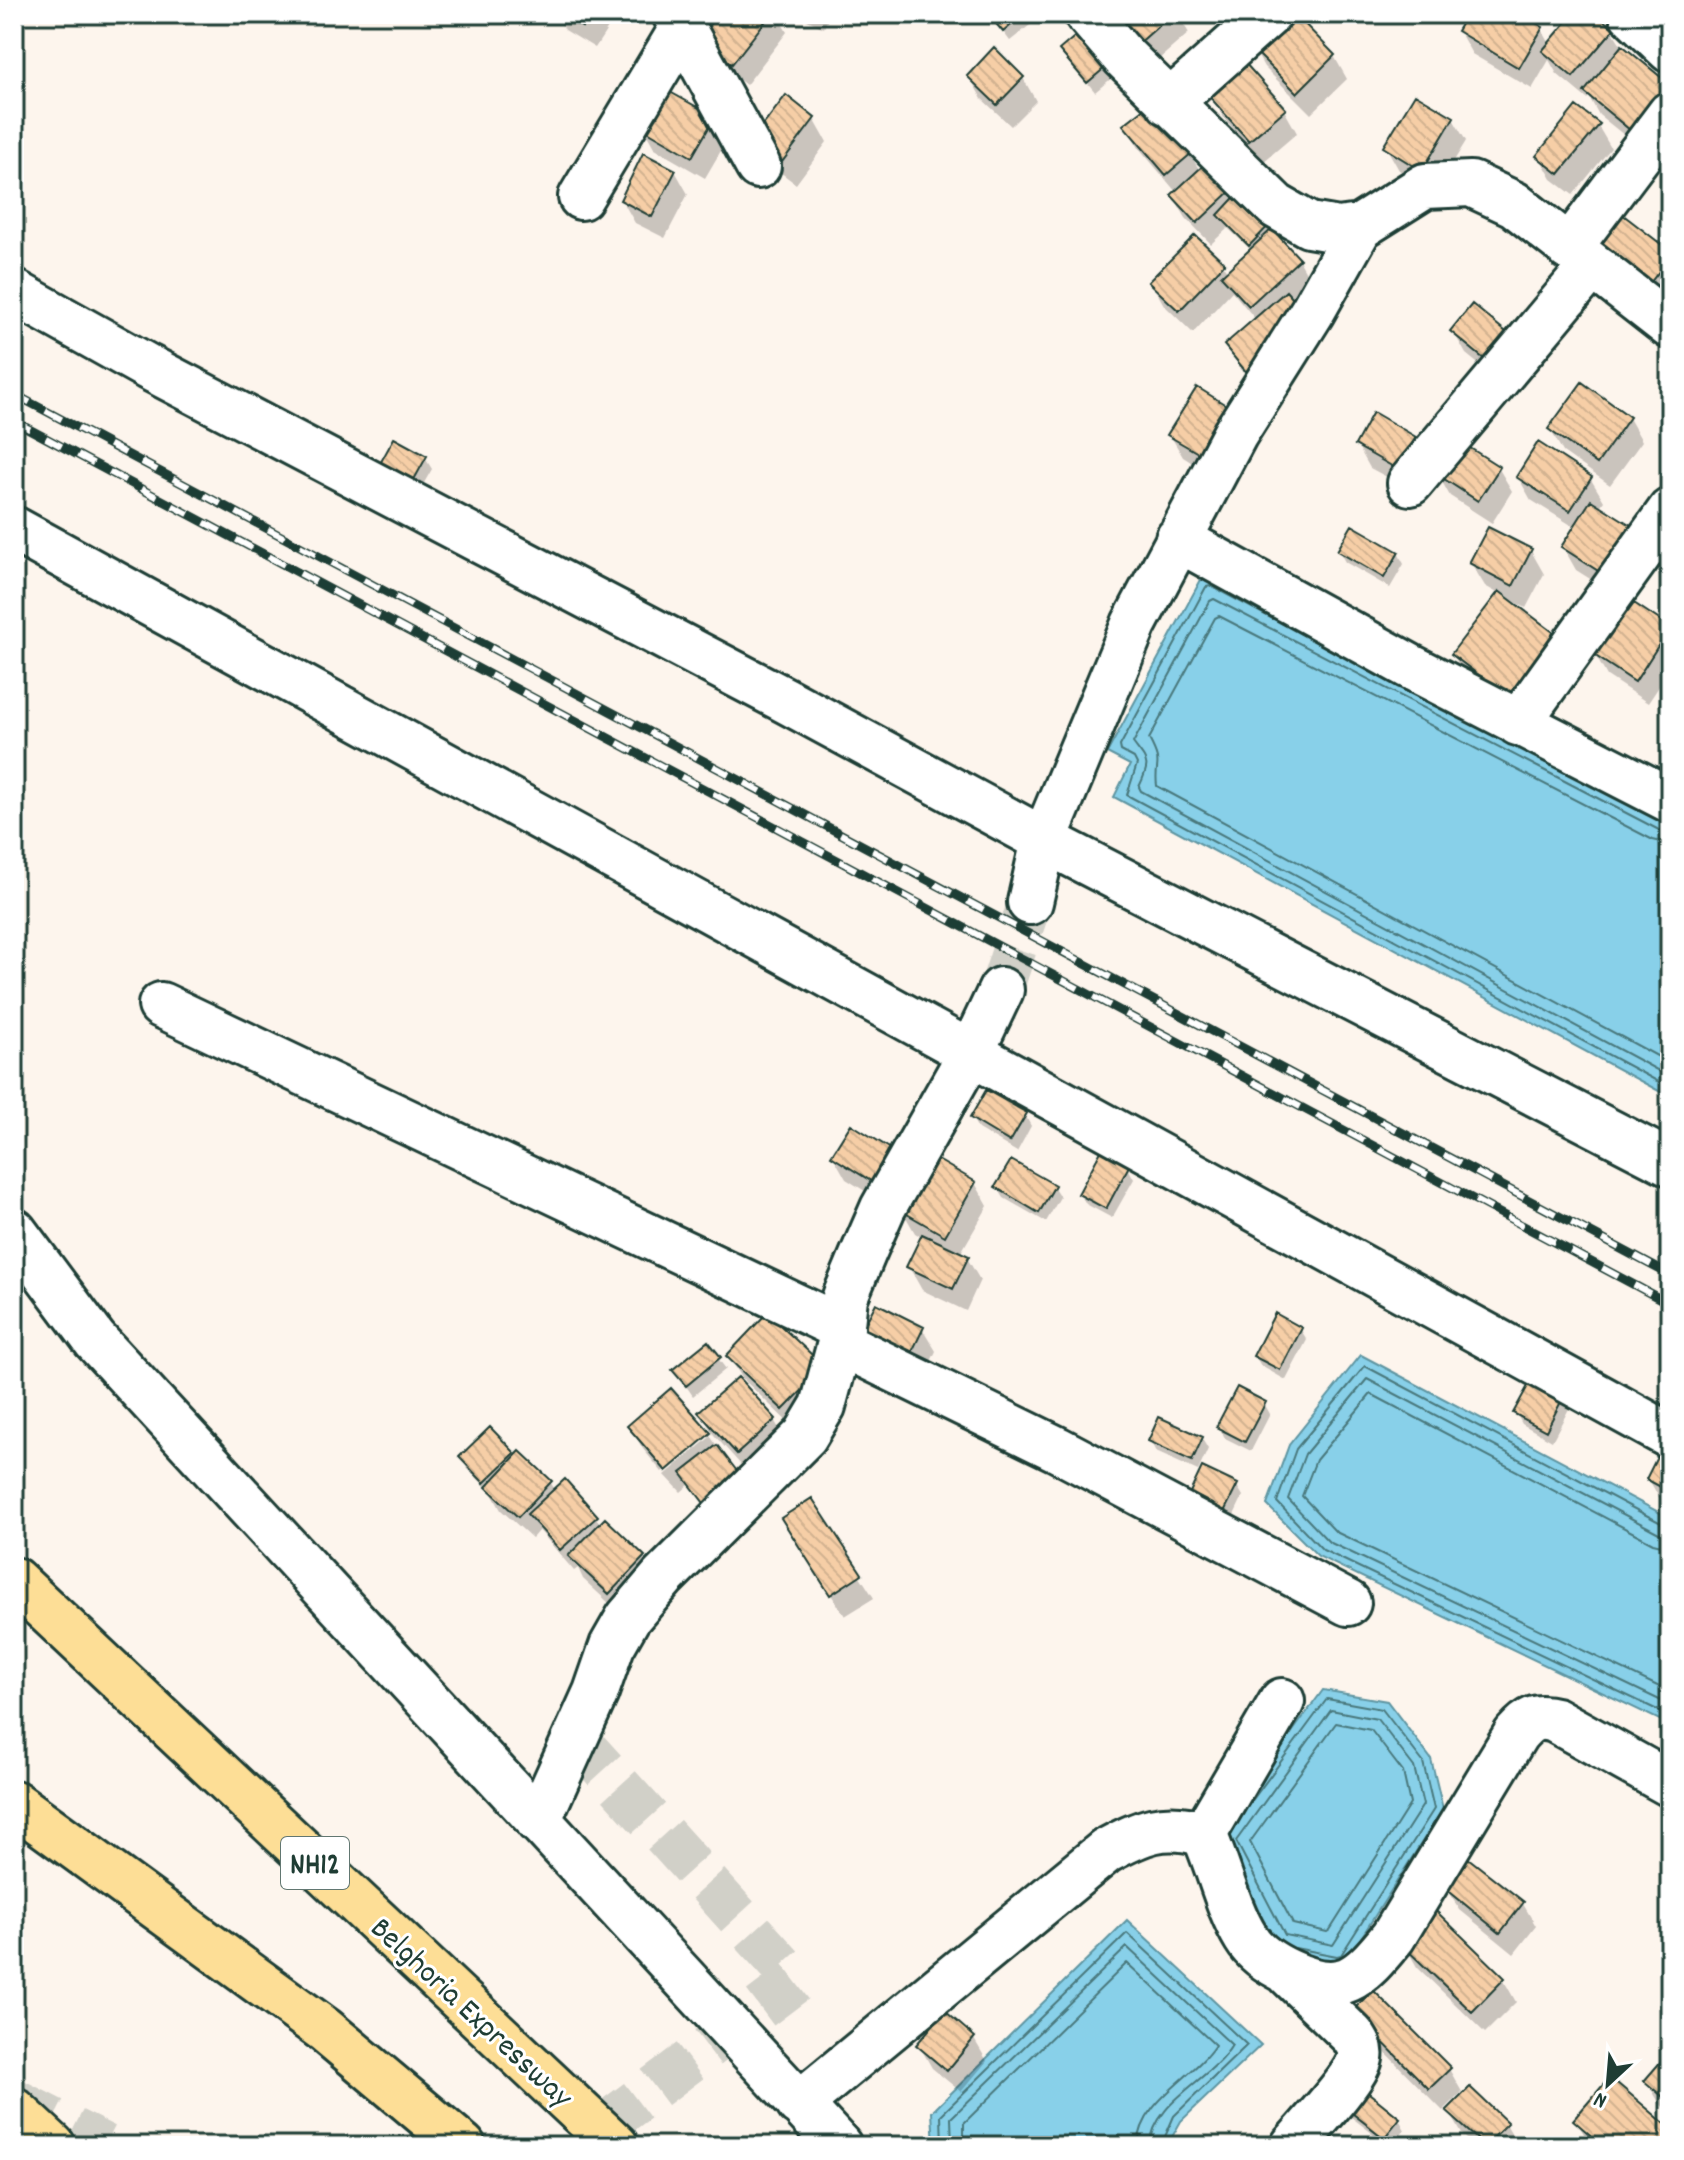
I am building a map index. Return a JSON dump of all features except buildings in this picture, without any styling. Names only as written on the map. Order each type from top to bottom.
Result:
[{"type":"main road","name":"Belghoria Expressway","points":[[14,1580],[616,2146]]},
{"type":"main road","points":[[14,1803],[325,2030],[463,2146]]},
{"type":"main road","points":[[14,2110],[53,2146]]},
{"type":"street","points":[[1087,14],[1169,103],[1276,206],[1309,225],[1338,230],[1360,227],[1425,186],[1471,184],[1514,204],[1670,326]]},
{"type":"street","points":[[1169,103],[1269,14]]},
{"type":"street","points":[[1632,14],[1670,50]]},
{"type":"street","points":[[679,20],[758,166]]},
{"type":"street","points":[[581,197],[679,20]]},
{"type":"street","points":[[1410,483],[1580,257],[1670,114]]},
{"type":"street","points":[[1030,902],[1044,840],[1134,624],[1235,434],[1312,312],[1360,227]]},
{"type":"street","points":[[14,292],[148,367],[771,692],[1044,840],[1670,1163]]},
{"type":"street","points":[[1518,723],[1670,511]]},
{"type":"street","points":[[14,529],[1670,1436]]},
{"type":"street","points":[[1178,539],[1518,723],[1670,800]]},
{"type":"street","points":[[538,1821],[596,1692],[612,1646],[628,1618],[663,1577],[805,1436],[823,1406],[841,1335],[845,1297],[883,1208],[972,1051],[1001,990]]},
{"type":"street","points":[[161,1005],[841,1335],[1348,1603]]},
{"type":"street","points":[[14,1231],[95,1340],[839,2146]]},
{"type":"street","points":[[1204,1834],[1282,1701]]},
{"type":"street","points":[[1284,1970],[1312,1982],[1335,1985],[1354,1977],[1371,1964],[1393,1937],[1527,1721],[1539,1716],[1555,1720],[1670,1784]]},
{"type":"street","points":[[799,2104],[1106,1851],[1133,1836],[1167,1826],[1204,1834],[1246,1939],[1263,1956],[1284,1970],[1359,2045],[1360,2058],[1350,2077],[1293,2146]]},
{"type":"water","points":[[1204,574],[1670,815],[1670,1097],[1114,797],[1130,765],[1107,753]]},
{"type":"water","points":[[1361,1355],[1670,1518],[1670,1725],[1318,1556],[1267,1505],[1289,1445]]},
{"type":"water","points":[[1323,1690],[1387,1701],[1431,1759],[1443,1809],[1343,1966],[1273,1952],[1214,1839]]},
{"type":"water","points":[[1127,1920],[1261,2045],[1181,2121],[1167,2146],[934,2146],[932,2112]]},
{"type":"tunnel","points":[[1001,990],[1030,902]]},
{"type":"tunnel","points":[[575,1737],[796,1981],[577,2146]]},
{"type":"tunnel","points":[[14,2100],[105,2146]]},
{"type":"railway","points":[[14,394],[1670,1275]]},
{"type":"railway","points":[[14,421],[1670,1304]]}]
